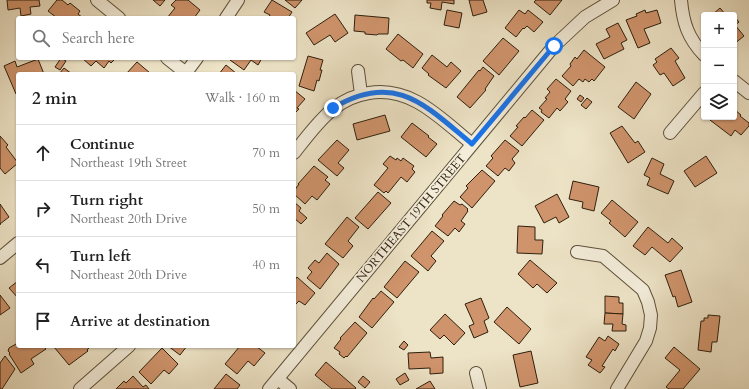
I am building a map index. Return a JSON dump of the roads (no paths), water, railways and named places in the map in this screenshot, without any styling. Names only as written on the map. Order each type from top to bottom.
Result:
[{"type":"street","points":[[97,0],[117,16]]},
{"type":"street","points":[[227,16],[238,0]]},
{"type":"street","points":[[680,0],[688,34],[701,52]]},
{"type":"street","name":"NORTHEAST 19TH STREET","points":[[269,389],[554,46],[585,17],[609,1]]},
{"type":"street","points":[[169,60],[184,72]]},
{"type":"street","points":[[187,72],[196,60]]},
{"type":"street","points":[[358,72],[361,94]]},
{"type":"street","points":[[737,83],[749,93]]},
{"type":"street","points":[[296,150],[322,118],[333,108],[361,94],[377,92],[389,92],[413,99],[428,108],[472,144]]},
{"type":"street","points":[[670,133],[701,97]]},
{"type":"street","points":[[0,258],[16,246]]},
{"type":"street","points":[[577,252],[603,256],[643,290],[648,302],[651,315],[646,341],[617,389]]},
{"type":"street","points":[[80,389],[127,348]]},
{"type":"street","points":[[476,373],[480,389]]},
{"type":"street","points":[[278,379],[290,389]]}]
